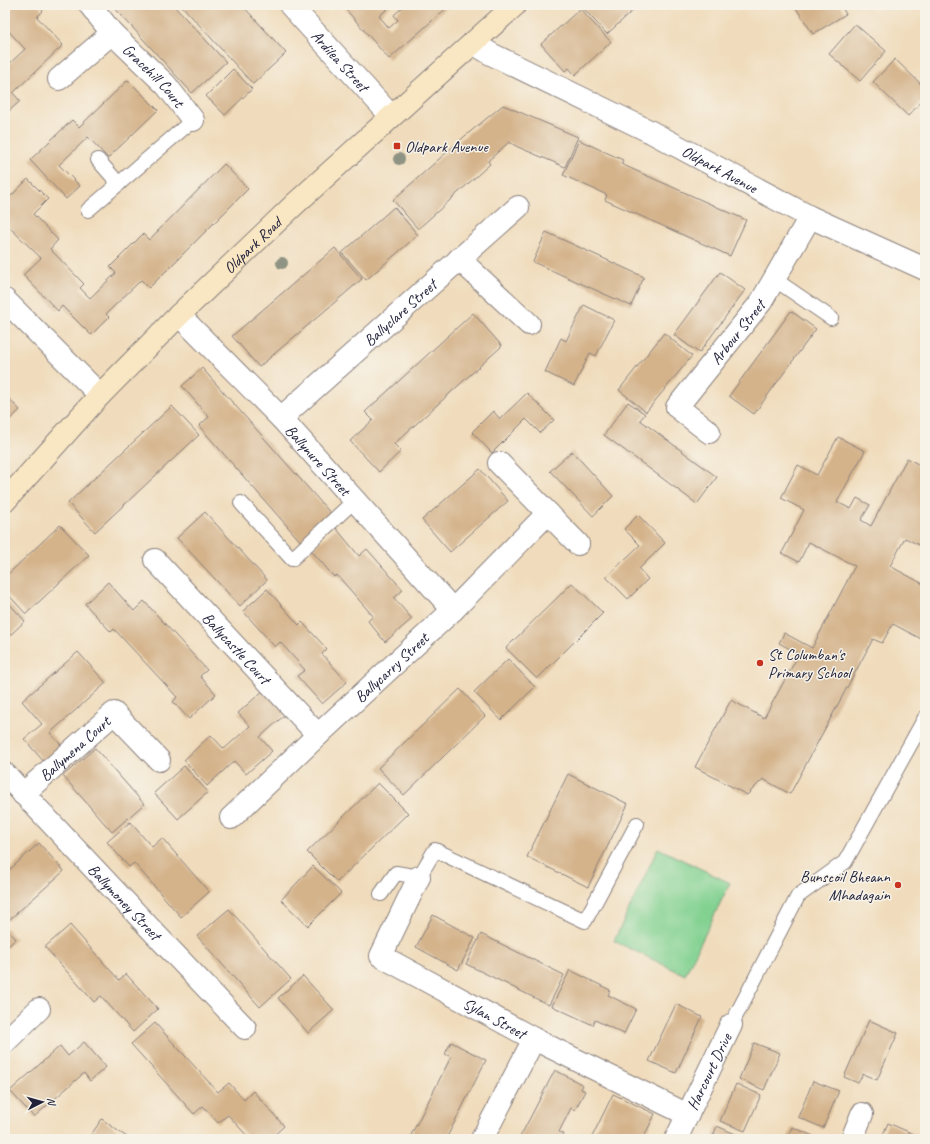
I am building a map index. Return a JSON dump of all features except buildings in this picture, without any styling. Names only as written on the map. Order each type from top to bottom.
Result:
[{"type":"main road","name":"Oldpark Road","points":[[5,501],[100,395],[179,315],[294,204],[514,5]]},
{"type":"street","name":"Gracehill Court","points":[[90,5],[112,33],[166,85],[193,120]]},
{"type":"street","name":"Ardilea Street","points":[[290,5],[391,116]]},
{"type":"street","name":"Gracehill Court","points":[[59,79],[112,33]]},
{"type":"street","name":"Oldpark Avenue","points":[[473,43],[492,54],[651,132],[810,217],[925,269]]},
{"type":"street","name":"Ballyclare Street","points":[[281,418],[518,207]]},
{"type":"street","name":"Arbour Street","points":[[709,432],[677,407],[761,302],[810,217]]},
{"type":"street","points":[[460,259],[529,324]]},
{"type":"street","points":[[5,300],[100,395]]},
{"type":"street","name":"Ballynure Street","points":[[179,315],[281,418],[453,610]]},
{"type":"street","points":[[499,463],[578,544]]},
{"type":"street","name":"Ballycarry Street","points":[[231,818],[453,610],[548,513]]},
{"type":"street","name":"Ballycastle Court","points":[[156,560],[318,735]]},
{"type":"street","name":"Ballymena Court","points":[[23,794],[114,714],[159,760]]},
{"type":"street","name":"Ballymoney Street","points":[[5,774],[246,1028]]},
{"type":"street","name":"Sylan Street","points":[[419,877],[381,956],[534,1039],[688,1115]]},
{"type":"street","points":[[5,1042],[39,1009]]},
{"type":"street","name":"Harcourt Drive","points":[[676,1139],[731,1025]]},
{"type":"street","points":[[482,1139],[534,1039]]},
{"type":"street","points":[[852,1139],[862,1114]]},
{"type":"lane","points":[[88,210],[193,120]]},
{"type":"lane","points":[[98,160],[119,184]]},
{"type":"lane","points":[[774,279],[831,318]]},
{"type":"lane","points":[[241,504],[292,559],[355,500]]},
{"type":"lane","points":[[731,1025],[798,896],[845,862],[925,718]]},
{"type":"lane","points":[[381,894],[396,874],[419,877],[435,850],[585,921],[637,824]]},
{"type":"green space","points":[[658,848],[730,883],[685,975],[614,941]]},
{"type":"place","name":"Oldpark Avenue","points":[[397,146]]},
{"type":"place","name":"St Columban's Primary School","points":[[760,663]]},
{"type":"place","name":"Bunscoil Bheann Mhadagain","points":[[898,885]]}]
